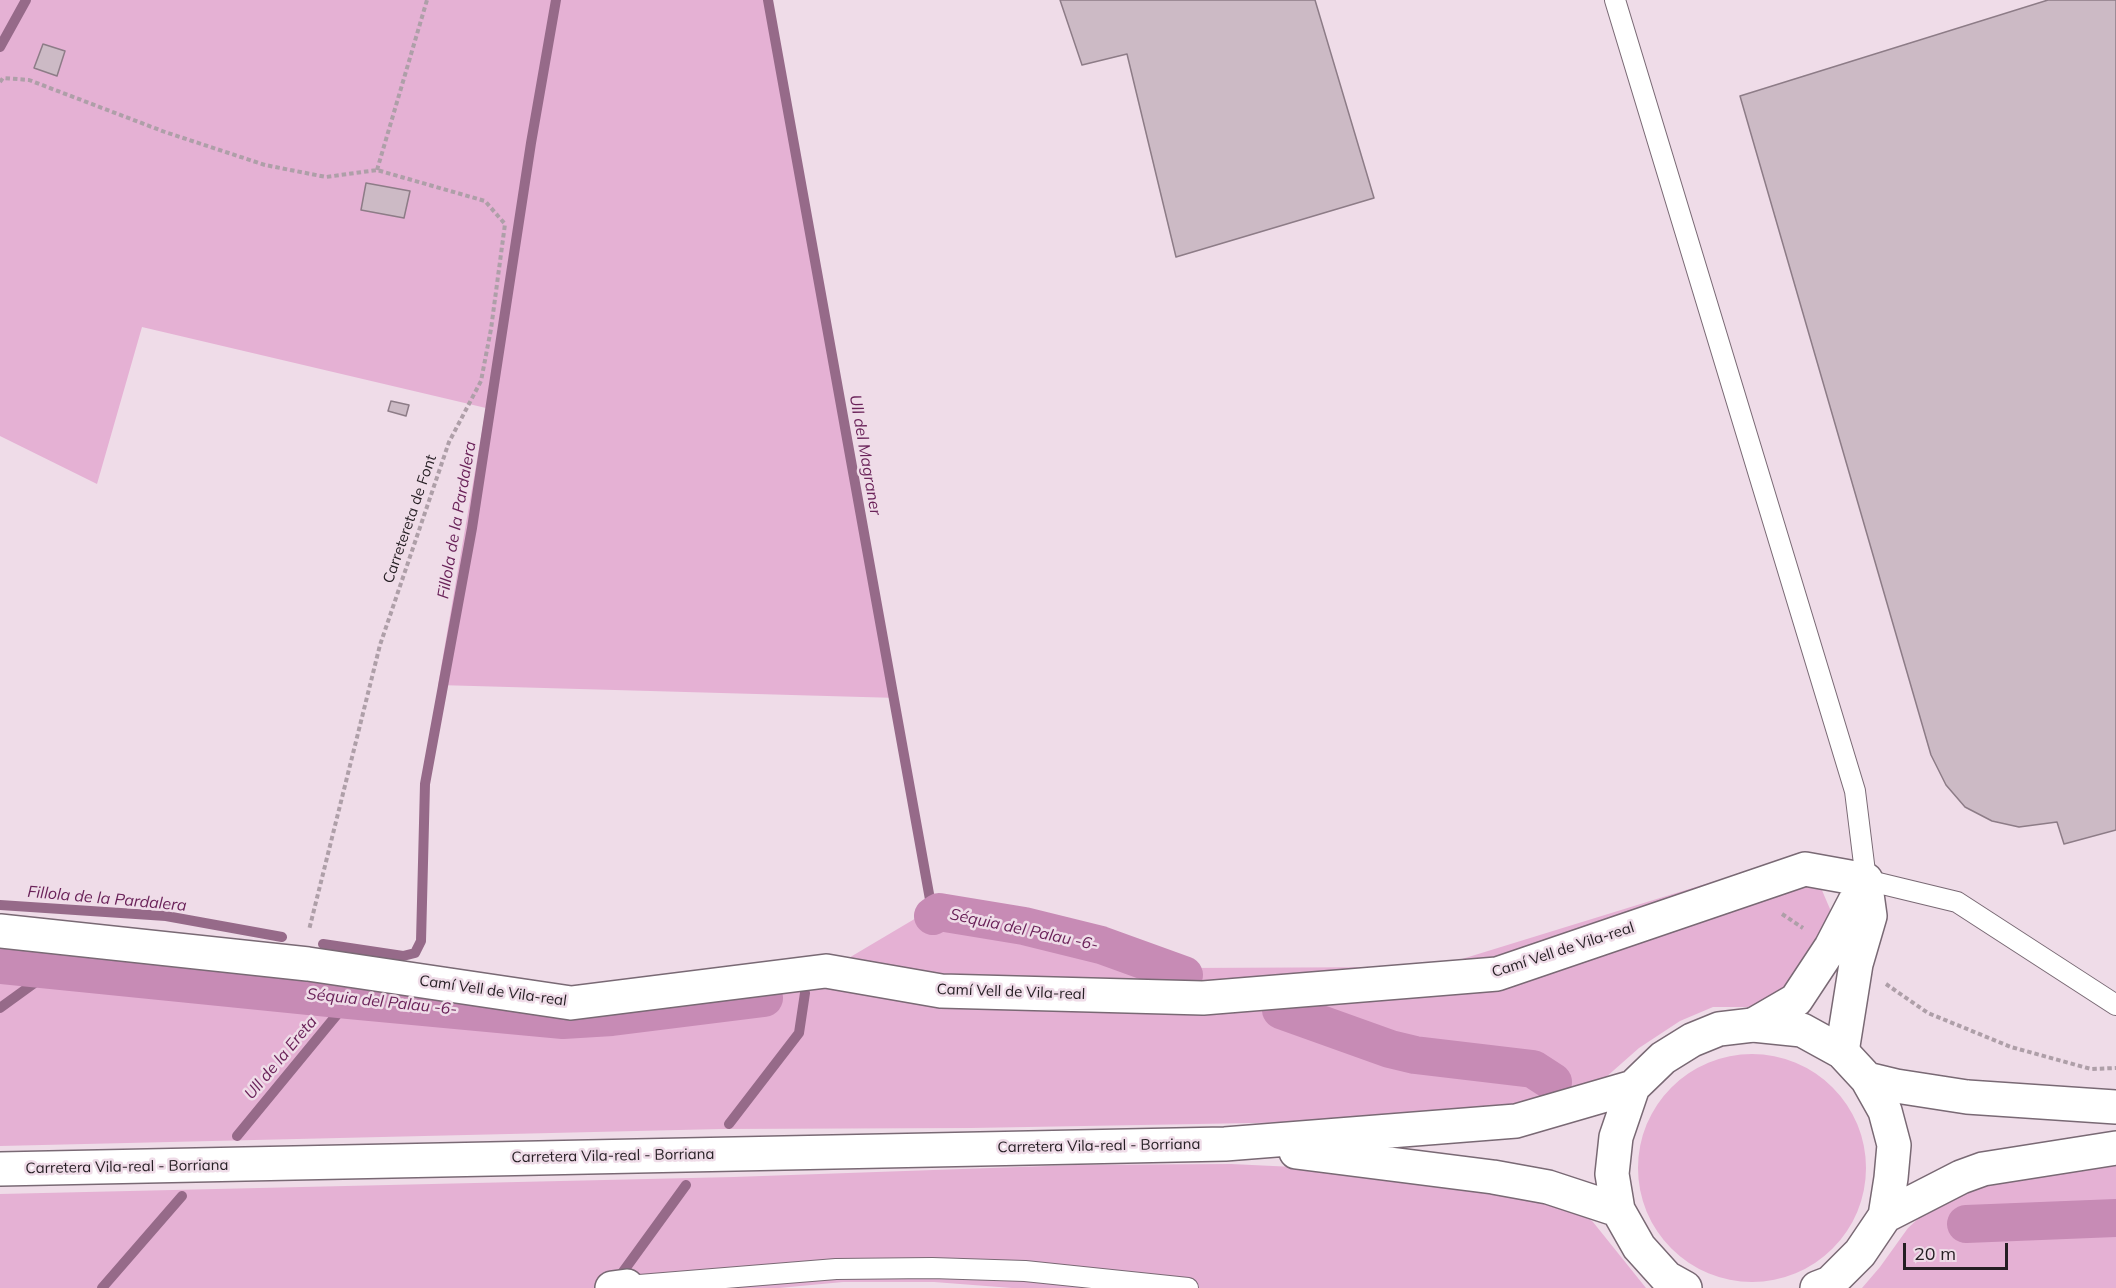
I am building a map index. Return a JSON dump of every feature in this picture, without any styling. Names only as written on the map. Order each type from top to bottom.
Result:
[{"type":"main road","name":"Camí Vell de Vila-real","points":[[0,931],[308,964],[571,1003],[826,971],[941,991],[1203,998],[1497,974],[1805,869],[1866,880]]},
{"type":"main road","points":[[1753,1025],[1796,1000],[1843,956],[1870,916],[1866,880]]},
{"type":"main road","points":[[1842,1052],[1843,956]]},
{"type":"main road","points":[[1685,1288],[1667,1278],[1639,1247],[1618,1210],[1612,1174],[1616,1137],[1633,1087],[1663,1059],[1692,1040],[1719,1029],[1753,1025],[1802,1030],[1842,1052],[1867,1079],[1885,1111],[1894,1145],[1892,1178],[1885,1216],[1860,1253],[1830,1283],[1817,1288]]},
{"type":"main road","points":[[1867,1079],[1896,1086],[1968,1097],[2116,1107]]},
{"type":"main road","name":"Carretera Vila-real - Borriana","points":[[0,1169],[1226,1144],[1516,1121],[1633,1087]]},
{"type":"main road","name":"Carretera Vila-real - Borriana","points":[[1226,1144],[1493,1177],[1548,1187],[1618,1210]]},
{"type":"main road","points":[[1885,1216],[1961,1177],[1983,1169],[2116,1148]]},
{"type":"lane","points":[[1615,0],[1854,792],[1866,880],[1957,902],[2116,1005]]},
{"type":"lane","points":[[620,1287],[836,1269],[932,1268],[1025,1271],[1188,1288]]},
{"type":"path","points":[[0,82],[3,78],[29,80],[165,132],[265,165],[326,177],[377,170],[427,0]]},
{"type":"path","name":"Carretereta de Font","points":[[308,964],[308,933],[380,645],[449,442],[481,381],[492,329],[505,224],[485,201],[377,170]]},
{"type":"path","points":[[1782,914],[1928,1013],[2011,1047],[2091,1069],[2116,1068]]},
{"type":"shaded area","points":[[0,0],[770,0],[898,698],[438,685],[486,408],[142,327],[97,484],[0,436]]},
{"type":"shaded area","points":[[1806,853],[1830,909],[1831,918],[1807,975],[1754,1007],[1713,1007],[1680,1021],[1639,1048],[1605,1078],[1538,1100],[1476,1110],[1310,1122],[971,1128],[721,1129],[0,1146],[0,961],[565,1018],[793,991],[928,911],[937,908],[1024,921],[1102,938],[1185,968],[1411,967],[1462,959]]},
{"type":"shaded area","points":[[1752,1054],[1774,1056],[1796,1063],[1815,1073],[1833,1087],[1847,1105],[1857,1124],[1864,1146],[1866,1168],[1864,1190],[1857,1212],[1847,1231],[1833,1249],[1815,1263],[1796,1273],[1774,1280],[1752,1282],[1730,1280],[1708,1273],[1689,1263],[1671,1249],[1657,1231],[1647,1212],[1640,1190],[1638,1168],[1640,1146],[1647,1124],[1657,1105],[1671,1087],[1689,1073],[1708,1063],[1730,1056]]},
{"type":"shaded area","points":[[1231,1164],[1336,1169],[1516,1190],[1584,1214],[1646,1288],[1012,1288],[934,1282],[843,1282],[779,1288],[0,1288],[0,1194],[734,1177],[1076,1165]]},
{"type":"shaded area","points":[[2116,1164],[2116,1288],[1862,1288],[1908,1228],[1940,1202],[1986,1183]]},
{"type":"building","points":[[1060,0],[1315,0],[1374,198],[1176,257],[1127,54],[1082,65]]},
{"type":"building","points":[[2048,0],[2116,0],[2116,830],[2064,844],[2057,822],[2019,827],[1992,821],[1965,807],[1946,785],[1931,755],[1740,96]]},
{"type":"building","points":[[43,44],[65,51],[57,76],[34,68]]},
{"type":"building","points":[[366,183],[410,191],[404,218],[361,210]]},
{"type":"building","points":[[391,401],[409,405],[406,416],[388,411]]},
{"type":"waterway","points":[[0,47],[26,0]]},
{"type":"waterway","name":"Fillola de la Pardalera","points":[[323,944],[403,956],[415,953],[421,941],[425,784],[472,528],[531,143],[556,0]]},
{"type":"waterway","name":"Ull del Magraner","points":[[768,0],[933,916]]},
{"type":"waterway","name":"Fillola de la Pardalera","points":[[0,905],[166,916],[282,937]]},
{"type":"waterway","name":"Séquia del Palau -6-","points":[[933,916],[939,912],[1024,926],[1101,945],[1184,975]]},
{"type":"waterway","name":"Séquia del Palau -6-","points":[[0,965],[563,1020],[612,1017],[764,998]]},
{"type":"waterway","points":[[0,1008],[51,971]]},
{"type":"waterway","points":[[729,1124],[799,1033],[805,993]]},
{"type":"waterway","name":"Ull de la Ereta","points":[[237,1136],[349,1000]]},
{"type":"waterway","name":"Séquia del Palau -6-","points":[[1281,1010],[1390,1049],[1415,1055],[1533,1069],[1553,1082]]},
{"type":"waterway","points":[[617,1280],[686,1185]]},
{"type":"waterway","name":"Ull de la Ereta","points":[[102,1288],[182,1196]]},
{"type":"waterway","name":"Séquia del Palau -6-","points":[[1966,1224],[2116,1218]]}]
